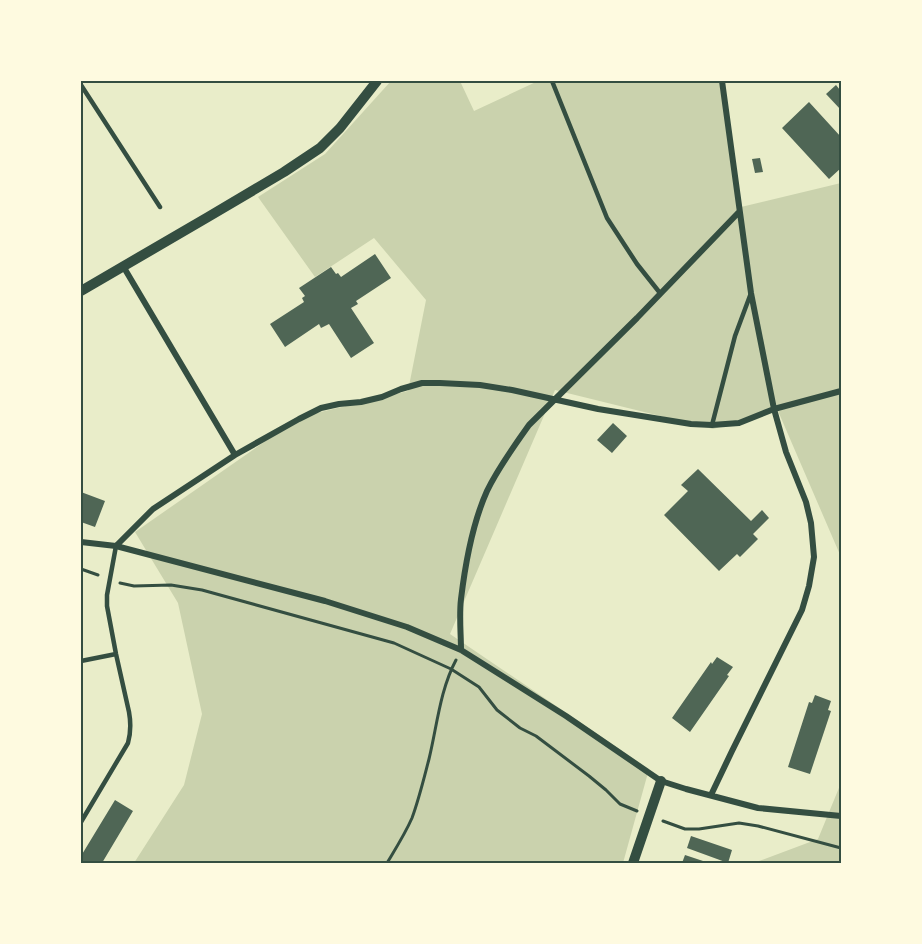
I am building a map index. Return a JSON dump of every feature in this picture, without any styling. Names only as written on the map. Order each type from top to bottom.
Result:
[{"type":"street","points":[[81,291],[320,148],[340,128],[377,81]]},
{"type":"street","points":[[711,795],[801,610],[809,586],[814,557],[811,523],[806,502],[786,452],[774,409],[751,293],[722,81]]},
{"type":"street","points":[[461,650],[461,601],[468,556],[478,517],[486,494],[514,445],[529,425],[739,212]]},
{"type":"street","points":[[123,266],[235,455]]},
{"type":"street","points":[[116,546],[153,509],[235,455],[299,419],[321,408],[382,397],[422,383],[512,390],[598,409],[691,424],[712,425],[739,423],[774,409],[841,391]]},
{"type":"street","points":[[81,542],[116,546],[325,601],[407,627],[461,650],[566,716],[661,781],[758,808],[841,816]]},
{"type":"street","points":[[633,863],[661,781]]},
{"type":"lane","points":[[552,81],[607,218],[637,264],[660,293]]},
{"type":"lane","points":[[81,85],[160,207]]},
{"type":"lane","points":[[712,425],[735,336],[751,293]]},
{"type":"lane","points":[[81,822],[128,743],[130,735],[131,720],[116,654],[107,595],[116,546]]},
{"type":"lane","points":[[81,661],[116,654]]},
{"type":"path","points":[[81,569],[98,575]]},
{"type":"path","points":[[120,583],[134,586],[167,585],[202,590],[394,643],[451,669],[478,687],[497,710],[520,728],[536,736],[606,789],[620,804],[685,829],[739,823],[841,848]]},
{"type":"path","points":[[387,863],[399,845],[412,817],[429,760],[438,712],[451,669]]},
{"type":"green space","points":[[391,81],[460,81],[474,111],[538,81],[719,81],[741,207],[841,183],[841,557],[778,411],[713,429],[555,390],[450,634],[649,769],[623,863],[134,863],[184,785],[202,714],[178,603],[135,532],[300,417],[408,391],[426,300],[374,238],[315,277],[258,197],[325,154]]},
{"type":"green space","points":[[841,783],[841,863],[763,863],[759,861],[818,839]]},
{"type":"building","points":[[836,85],[841,89],[841,110],[826,94]]},
{"type":"building","points":[[809,102],[841,137],[841,168],[829,179],[782,128]]},
{"type":"building","points":[[760,158],[763,172],[755,173],[752,159]]},
{"type":"building","points":[[375,254],[391,278],[356,301],[358,304],[351,308],[374,343],[351,358],[329,324],[321,328],[319,324],[285,347],[270,324],[304,302],[302,298],[305,296],[299,288],[331,267],[341,277]]},
{"type":"building","points":[[613,423],[627,436],[612,453],[597,440]]},
{"type":"building","points":[[698,469],[751,521],[762,510],[769,518],[753,534],[758,539],[740,557],[737,554],[719,571],[664,515],[688,491],[681,485]]},
{"type":"building","points":[[81,492],[105,501],[95,527],[81,522]]},
{"type":"building","points":[[717,657],[733,667],[690,732],[672,718],[711,662],[712,664]]},
{"type":"building","points":[[815,695],[831,701],[828,710],[831,711],[810,774],[788,767],[809,702],[812,703]]},
{"type":"building","points":[[115,800],[133,811],[102,863],[81,863],[81,856]]},
{"type":"building","points":[[691,836],[732,850],[728,863],[687,848]]},
{"type":"building","points":[[685,855],[709,863],[682,863]]}]
